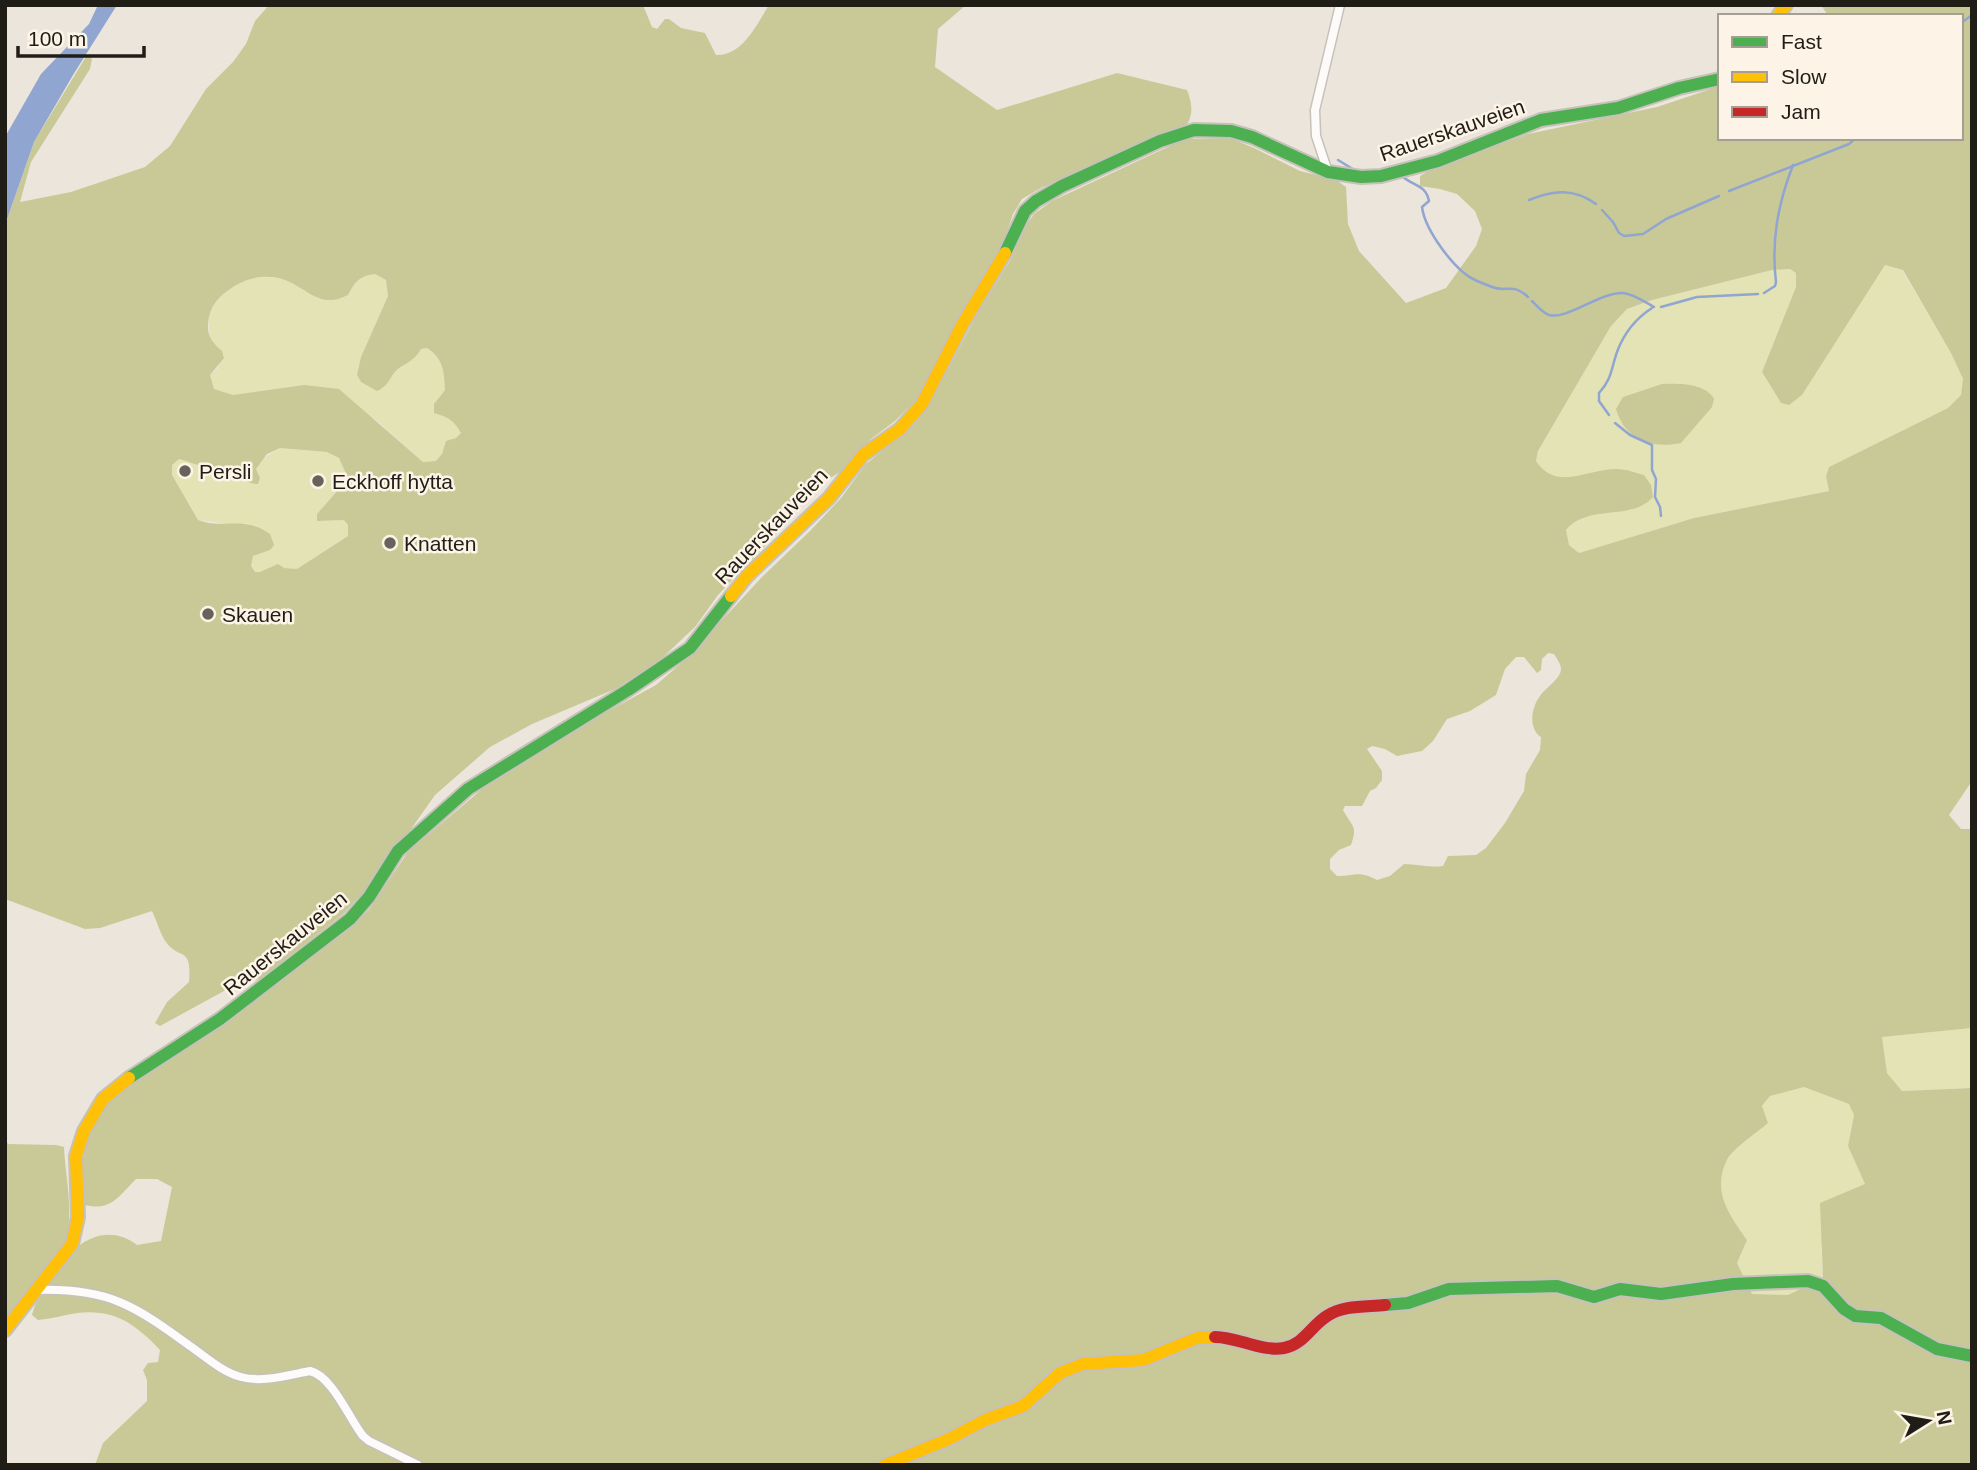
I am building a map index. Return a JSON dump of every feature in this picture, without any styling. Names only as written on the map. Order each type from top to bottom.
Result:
[{"type":"street","points":[[1328,172],[1316,136],[1315,110],[1340,5]]},
{"type":"street","name":"Rauerskauveien","points":[[5,1331],[72,1244],[78,1217],[76,1156],[84,1131],[103,1099],[138,1071],[220,1019],[358,913],[394,856],[468,789],[619,696],[690,648],[747,576],[829,498],[863,455],[900,429],[922,404],[958,334],[996,272],[1018,223],[1033,203],[1164,138],[1194,129],[1222,129],[1243,134],[1306,165],[1328,172],[1365,178],[1400,173],[1543,119],[1619,108],[1685,86],[1718,79]]},
{"type":"street","points":[[885,1465],[949,1439],[985,1420],[1016,1410],[1037,1396],[1060,1373],[1083,1364],[1143,1360],[1197,1338],[1227,1336],[1271,1348],[1285,1348],[1298,1343],[1326,1316],[1340,1309],[1408,1303],[1449,1289],[1561,1286],[1594,1297],[1620,1289],[1661,1294],[1733,1284],[1808,1281],[1823,1286],[1844,1309],[1855,1316],[1889,1321],[1937,1349],[1972,1356]]},
{"type":"street","points":[[38,1290],[78,1291],[124,1302],[239,1377],[254,1379],[310,1371],[316,1373],[326,1381],[369,1441],[418,1465]]},
{"type":"green space","points":[[269,5],[643,5],[652,27],[657,29],[665,19],[669,19],[681,28],[705,33],[716,55],[726,54],[741,45],[769,5],[966,5],[938,29],[935,67],[997,110],[1117,73],[1187,90],[1191,113],[1186,126],[1120,152],[1022,199],[1013,214],[1002,245],[922,394],[895,421],[871,439],[840,472],[822,483],[805,499],[789,521],[718,595],[695,627],[660,660],[615,689],[532,724],[490,747],[435,795],[367,888],[343,914],[260,979],[235,985],[160,1026],[155,1023],[167,1002],[189,982],[189,963],[184,955],[171,948],[164,939],[152,911],[100,928],[85,929],[5,899],[5,225],[34,142],[87,55],[92,59],[90,69],[31,162],[20,202],[71,192],[145,167],[170,146],[206,89],[233,62],[246,44],[255,21]],"holes":[[[375,274],[386,280],[388,296],[361,357],[357,375],[361,382],[377,391],[421,349],[427,348],[433,352],[440,361],[445,390],[434,404],[434,413],[450,420],[461,433],[446,441],[442,454],[436,461],[423,462],[339,389],[304,385],[233,395],[214,389],[210,375],[224,358],[210,336],[209,319],[219,298],[234,286],[261,277],[279,278],[318,298],[334,300],[348,295],[361,278]],[[280,448],[327,452],[339,458],[347,476],[345,482],[317,514],[317,521],[344,520],[348,525],[348,536],[297,569],[284,568],[278,564],[255,572],[251,566],[253,556],[270,550],[274,545],[270,534],[251,525],[217,524],[198,520],[172,475],[172,465],[179,459],[223,468],[248,482],[258,484],[260,478],[256,469],[267,454]]]},
{"type":"green space","points":[[1821,5],[1972,5],[1972,781],[1949,815],[1961,829],[1972,829],[1972,1028],[1882,1037],[1887,1073],[1902,1091],[1972,1088],[1972,1465],[95,1465],[103,1443],[147,1401],[147,1380],[143,1370],[148,1363],[158,1362],[160,1350],[133,1326],[113,1316],[90,1312],[38,1320],[32,1315],[35,1305],[62,1265],[84,1242],[107,1235],[122,1237],[137,1245],[161,1241],[172,1187],[157,1179],[136,1179],[107,1205],[82,1204],[81,1172],[87,1143],[99,1116],[114,1096],[141,1073],[244,1009],[344,933],[369,910],[408,852],[481,790],[603,714],[656,685],[686,659],[762,577],[841,498],[866,464],[908,430],[928,408],[1034,214],[1052,201],[1185,139],[1230,138],[1300,171],[1336,180],[1346,187],[1348,224],[1359,251],[1406,303],[1446,288],[1476,246],[1482,229],[1475,211],[1457,194],[1420,186],[1420,176],[1432,169],[1528,134],[1657,107],[1718,87],[1718,140],[1963,140],[1963,14],[1827,14]],"holes":[[[1885,265],[1903,270],[1963,379],[1961,395],[1948,408],[1829,467],[1826,476],[1829,491],[1694,518],[1579,553],[1569,545],[1566,530],[1575,522],[1598,514],[1633,509],[1653,497],[1651,485],[1644,475],[1617,469],[1563,477],[1544,470],[1536,461],[1538,451],[1611,326],[1627,309],[1652,300],[1772,270],[1790,269],[1796,273],[1796,287],[1762,372],[1781,403],[1789,405],[1802,395]],[[1548,653],[1554,654],[1561,669],[1540,696],[1533,712],[1534,728],[1541,737],[1540,750],[1526,774],[1524,791],[1486,848],[1476,855],[1448,856],[1443,866],[1404,864],[1390,876],[1377,880],[1361,874],[1337,876],[1330,869],[1330,859],[1339,850],[1351,845],[1354,833],[1353,826],[1343,810],[1345,806],[1362,806],[1370,791],[1382,780],[1382,771],[1367,749],[1372,746],[1385,749],[1397,756],[1422,751],[1433,741],[1447,719],[1470,711],[1496,695],[1505,669],[1516,657],[1524,657],[1537,673],[1541,670],[1542,659]],[[1804,1087],[1849,1104],[1854,1115],[1848,1146],[1865,1184],[1820,1203],[1823,1278],[1788,1295],[1752,1294],[1737,1263],[1747,1240],[1725,1203],[1721,1182],[1723,1171],[1730,1156],[1768,1123],[1762,1106],[1770,1096]]]},
{"type":"green space","points":[[1885,265],[1902,270],[1951,353],[1963,380],[1961,395],[1948,408],[1829,467],[1826,476],[1829,491],[1694,518],[1579,553],[1569,545],[1566,530],[1580,520],[1597,514],[1632,510],[1619,469],[1561,479],[1543,472],[1536,461],[1538,451],[1611,326],[1627,309],[1652,300],[1772,270],[1790,269],[1796,273],[1796,287],[1762,372],[1781,403],[1802,395]]},
{"type":"green space","points":[[375,274],[386,280],[388,296],[361,357],[357,375],[361,382],[377,391],[421,349],[427,348],[433,352],[440,361],[445,390],[434,404],[456,423],[461,433],[436,461],[423,462],[375,419],[304,385],[232,395],[214,389],[210,375],[218,368],[222,351],[211,342],[211,310],[218,299],[231,289],[245,281],[268,277],[311,289],[348,295],[358,280]]},
{"type":"green space","points":[[1662,384],[1698,387],[1714,399],[1712,407],[1681,443],[1659,445],[1641,440],[1626,428],[1616,409],[1623,397]]},
{"type":"green space","points":[[280,448],[327,452],[339,458],[347,476],[345,482],[317,514],[317,521],[344,520],[348,525],[348,536],[297,569],[255,572],[251,567],[253,556],[270,550],[248,523],[198,520],[172,475],[172,465],[179,459],[232,472],[241,480],[260,478],[256,469],[258,465]]},
{"type":"green space","points":[[1972,1028],[1972,1088],[1902,1091],[1887,1073],[1882,1037]]},
{"type":"green space","points":[[1804,1087],[1849,1104],[1854,1114],[1848,1146],[1865,1184],[1821,1247],[1823,1278],[1788,1295],[1752,1294],[1737,1263],[1747,1240],[1725,1202],[1721,1182],[1723,1171],[1734,1151],[1768,1123],[1762,1107],[1770,1096]]},
{"type":"green space","points":[[5,1139],[8,1144],[64,1147],[69,1224],[57,1257],[5,1322]]},
{"type":"water","points":[[98,5],[117,5],[34,142],[5,225],[5,137],[41,74],[89,24]]},
{"type":"waterway","points":[[1963,22],[1972,15]]},
{"type":"waterway","points":[[1729,191],[1854,140]]},
{"type":"waterway","points":[[1338,160],[1356,171]]},
{"type":"waterway","points":[[1764,293],[1775,286],[1776,282],[1774,251],[1777,222],[1793,165]]},
{"type":"waterway","points":[[1403,177],[1425,192],[1429,201],[1422,207],[1424,216],[1442,249],[1460,269],[1477,281],[1497,289],[1518,290],[1528,297]]},
{"type":"waterway","points":[[1529,200],[1563,192],[1580,195],[1596,204]]},
{"type":"waterway","points":[[1602,210],[1624,236],[1643,234],[1666,219],[1719,196]]},
{"type":"waterway","points":[[1532,301],[1549,315],[1565,314],[1604,297],[1623,293],[1654,307]]},
{"type":"waterway","points":[[1661,307],[1697,297],[1758,294]]},
{"type":"waterway","points":[[1609,415],[1599,401],[1599,393],[1609,378],[1623,339],[1635,322],[1652,308]]},
{"type":"waterway","points":[[1615,423],[1630,435],[1652,445],[1655,497],[1661,516]]},
{"type":"traffic: fast","points":[[1005,253],[1025,211],[1036,201],[1062,186],[1160,141],[1194,130],[1231,131],[1252,137],[1328,172],[1361,177],[1381,176],[1438,161],[1541,120],[1618,108],[1679,88],[1718,79]]},
{"type":"traffic: fast","points":[[129,1078],[220,1019],[350,919],[369,897],[398,851],[468,789],[628,690],[690,648],[731,596]]},
{"type":"traffic: fast","points":[[1385,1305],[1408,1303],[1449,1289],[1557,1286],[1594,1297],[1620,1289],[1661,1294],[1733,1284],[1808,1281],[1823,1286],[1844,1309],[1855,1316],[1881,1318],[1937,1349],[1972,1356]]},
{"type":"traffic: slow","points":[[1779,14],[1786,5]]},
{"type":"traffic: slow","points":[[731,596],[747,576],[829,498],[863,455],[900,429],[922,404],[962,325],[1005,253]]},
{"type":"traffic: slow","points":[[5,1330],[72,1244],[78,1217],[76,1156],[84,1131],[103,1099],[129,1078]]},
{"type":"traffic: slow","points":[[885,1465],[1023,1406],[1060,1373],[1083,1364],[1143,1360],[1197,1338],[1215,1337]]},
{"type":"traffic: jam","points":[[1215,1337],[1267,1348],[1284,1348],[1297,1343],[1333,1312],[1385,1305]]},
{"type":"place","name":"Persli","points":[[185,471]]},
{"type":"place","name":"Eckhoff hytta","points":[[318,481]]},
{"type":"place","name":"Knatten","points":[[390,543]]},
{"type":"place","name":"Skauen","points":[[208,614]]}]
